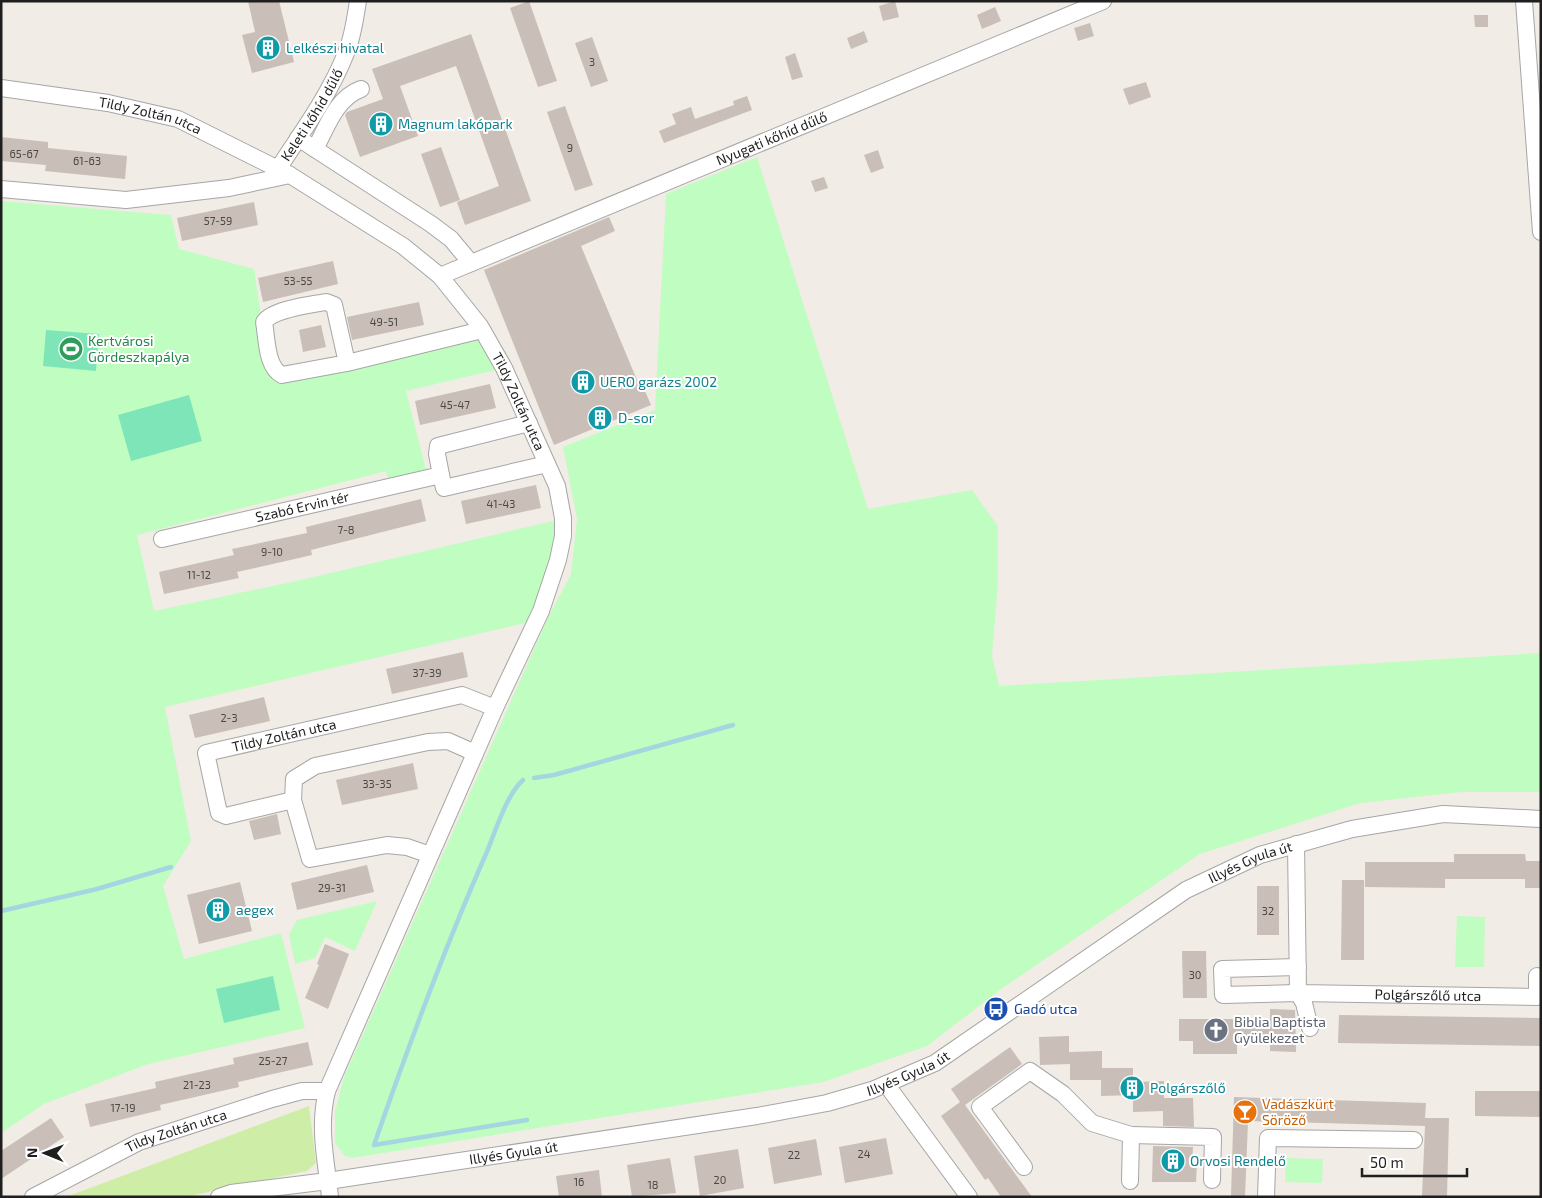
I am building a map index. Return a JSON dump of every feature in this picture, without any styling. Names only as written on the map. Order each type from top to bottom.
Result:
[{"type":"street","name":"Keleti kőhíd dűlő","points":[[284,172],[298,138],[332,82],[346,54],[353,33],[358,1]]},
{"type":"street","name":"Nyugati kőhíd dűlő","points":[[440,276],[1103,1]]},
{"type":"street","points":[[1524,1],[1541,232]]},
{"type":"street","name":"Tildy Zoltán utca","points":[[1,88],[108,103],[178,119],[284,172],[403,246],[440,276],[482,330],[504,368],[556,486],[563,518],[563,536],[558,560],[541,610],[475,753],[327,1090],[322,1112],[322,1139],[329,1189]]},
{"type":"street","points":[[315,149],[339,104],[350,93],[361,89]]},
{"type":"street","points":[[298,138],[431,224],[451,239],[471,263]]},
{"type":"street","points":[[1,189],[126,200],[229,188],[284,172]]},
{"type":"street","points":[[347,363],[334,305],[326,302],[276,313],[268,316],[264,322],[272,365],[275,372],[282,375],[347,363],[482,330]]},
{"type":"street","points":[[529,423],[438,446],[436,454],[444,488],[547,464]]},
{"type":"street","name":"Szabó Ervin tér","points":[[162,539],[441,476]]},
{"type":"street","name":"Tildy Zoltán utca","points":[[293,800],[226,816],[219,812],[206,752],[462,695],[496,708]]},
{"type":"street","points":[[430,855],[407,847],[388,845],[310,859],[293,800],[294,779],[315,766],[435,742],[448,741],[475,753]]},
{"type":"street","name":"Illyés Gyula út","points":[[219,1197],[231,1193],[329,1189],[827,1103],[886,1084],[935,1063],[1186,890],[1260,854],[1352,829],[1443,814],[1541,819]]},
{"type":"street","points":[[1296,844],[1298,993],[1304,1003],[1310,1028]]},
{"type":"street","name":"Polgárszőlő utca","points":[[1298,967],[1222,969],[1223,995],[1298,993],[1537,997],[1537,976]]},
{"type":"street","points":[[1024,1166],[980,1107],[1030,1071],[1063,1094],[1092,1123],[1131,1135],[1212,1137],[1212,1180]]},
{"type":"street","points":[[886,1084],[969,1197]]},
{"type":"street","name":"Tildy Zoltán utca","points":[[33,1197],[139,1142],[272,1099],[302,1091],[327,1090]]},
{"type":"street","points":[[1130,1181],[1131,1135]]},
{"type":"street","points":[[1266,1197],[1268,1138],[1414,1140]]},
{"type":"green space","points":[[757,157],[868,509],[972,490],[998,526],[998,582],[992,656],[999,686],[1541,653],[1541,792],[1462,792],[1360,803],[1200,854],[1004,987],[927,1046],[823,1082],[352,1158],[345,1156],[335,1143],[335,1112],[344,1077],[547,620],[571,574],[577,519],[563,447],[655,410],[666,194]]},
{"type":"green space","points":[[1,201],[171,215],[179,249],[254,269],[270,376],[482,330],[504,368],[406,391],[428,478],[390,487],[386,471],[137,535],[154,611],[292,582],[562,519],[537,608],[525,623],[165,707],[191,841],[163,886],[184,959],[281,933],[305,1028],[148,1064],[44,1104],[1,1133]]},
{"type":"green space","name":"Kertvárosi Gördeszkapálya","points":[[46,330],[99,334],[96,371],[43,366]]},
{"type":"green space","points":[[189,395],[202,441],[131,461],[118,415]]},
{"type":"green space","points":[[377,901],[355,951],[325,937],[315,958],[295,964],[289,934],[297,920]]},
{"type":"green space","points":[[1457,916],[1485,917],[1484,967],[1455,967]]},
{"type":"green space","points":[[273,976],[280,1010],[224,1023],[216,989]]},
{"type":"green space","points":[[309,1106],[316,1163],[307,1171],[185,1197],[66,1197]]},
{"type":"green space","points":[[1286,1158],[1323,1159],[1322,1183],[1285,1182]]},
{"type":"building","name":"Lelkészi hivatal","points":[[248,1],[279,1],[294,62],[252,73],[242,35],[255,32]]},
{"type":"building","points":[[529,1],[557,81],[538,87],[510,8]]},
{"type":"building","points":[[895,1],[899,17],[883,21],[879,6]]},
{"type":"building","points":[[995,7],[1001,21],[982,29],[977,15]]},
{"type":"building","points":[[1474,15],[1488,15],[1488,27],[1475,27]]},
{"type":"building","points":[[1090,23],[1094,36],[1078,41],[1074,28]]},
{"type":"building","points":[[864,31],[868,42],[851,49],[847,38]]},
{"type":"building","name":"Magnum lakópark","points":[[471,34],[531,201],[465,225],[457,202],[499,186],[456,66],[400,86],[418,136],[360,157],[345,115],[347,112],[383,99],[372,69]]},
{"type":"building","points":[[592,37],[608,81],[591,87],[575,43]]},
{"type":"building","points":[[795,53],[803,77],[792,80],[785,57]]},
{"type":"building","points":[[1146,82],[1151,97],[1129,105],[1123,89]]},
{"type":"building","points":[[747,96],[752,110],[664,143],[659,131],[676,124],[672,114],[691,107],[695,119],[734,105],[733,101]]},
{"type":"building","points":[[565,106],[593,185],[575,191],[547,112]]},
{"type":"building","points":[[1,137],[48,142],[48,148],[127,156],[125,179],[45,171],[46,165],[1,161]]},
{"type":"building","points":[[441,147],[460,200],[440,207],[421,154]]},
{"type":"building","points":[[878,150],[884,168],[871,173],[864,155]]},
{"type":"building","points":[[824,177],[828,188],[815,192],[811,181]]},
{"type":"building","points":[[254,202],[258,225],[182,241],[177,218]]},
{"type":"building","points":[[609,217],[615,231],[581,246],[642,392],[645,391],[651,405],[554,445],[484,270]]},
{"type":"building","points":[[333,261],[338,284],[263,302],[258,278]]},
{"type":"building","points":[[419,302],[424,325],[352,340],[347,317]]},
{"type":"building","points":[[321,325],[326,347],[303,352],[299,330]]},
{"type":"building","points":[[490,384],[496,408],[420,425],[415,401]]},
{"type":"building","points":[[536,485],[541,508],[466,524],[461,501]]},
{"type":"building","points":[[421,499],[426,521],[311,550],[312,555],[237,572],[239,578],[164,594],[159,572],[234,555],[232,549],[307,533],[306,527]]},
{"type":"building","points":[[463,652],[468,677],[392,694],[386,669]]},
{"type":"building","points":[[264,697],[270,721],[195,738],[189,715]]},
{"type":"building","points":[[413,763],[418,789],[342,805],[336,780]]},
{"type":"building","points":[[277,814],[281,834],[254,840],[249,821]]},
{"type":"building","points":[[1454,854],[1525,854],[1526,861],[1541,861],[1541,888],[1525,888],[1525,879],[1445,879],[1445,888],[1365,887],[1365,862],[1454,862]]},
{"type":"building","points":[[367,865],[374,892],[297,910],[291,883]]},
{"type":"building","points":[[1342,880],[1364,880],[1364,960],[1341,960]]},
{"type":"building","name":"aegex","points":[[240,882],[252,931],[199,944],[187,895]]},
{"type":"building","points":[[1257,886],[1279,886],[1279,935],[1257,935]]},
{"type":"building","points":[[325,944],[349,954],[328,1009],[305,998],[319,965],[317,964]]},
{"type":"building","points":[[1182,951],[1206,951],[1207,998],[1183,998]]},
{"type":"building","name":"Biblia Baptista Gyülekezet","points":[[1270,1009],[1295,1010],[1296,1052],[1270,1051],[1270,1041],[1237,1041],[1237,1054],[1193,1054],[1193,1041],[1179,1041],[1179,1019],[1270,1019]]},
{"type":"building","points":[[1339,1015],[1541,1018],[1541,1046],[1338,1043]]},
{"type":"building","name":"Polgárszőlő","points":[[1069,1036],[1069,1052],[1102,1051],[1102,1068],[1133,1068],[1133,1082],[1164,1081],[1164,1098],[1193,1098],[1194,1127],[1163,1126],[1163,1111],[1133,1112],[1133,1095],[1101,1096],[1101,1080],[1070,1080],[1070,1064],[1040,1065],[1039,1037]]},
{"type":"building","points":[[308,1042],[313,1065],[238,1082],[239,1087],[160,1105],[161,1110],[90,1127],[85,1104],[156,1088],[155,1082],[234,1064],[233,1058]]},
{"type":"building","points":[[1010,1047],[1022,1064],[965,1105],[1032,1197],[1001,1197],[988,1178],[985,1180],[941,1116],[960,1102],[951,1089]]},
{"type":"building","points":[[1475,1091],[1541,1091],[1541,1117],[1475,1116]]},
{"type":"building","points":[[1234,1097],[1426,1103],[1425,1118],[1449,1118],[1447,1197],[1422,1196],[1425,1126],[1248,1121],[1245,1197],[1231,1197]]},
{"type":"building","points":[[51,1118],[64,1137],[1,1179],[1,1151]]},
{"type":"building","points":[[886,1138],[893,1174],[845,1183],[839,1147]]},
{"type":"building","points":[[816,1139],[822,1175],[774,1184],[768,1148]]},
{"type":"building","name":"Orvosi Rendelő","points":[[1153,1146],[1193,1147],[1192,1163],[1197,1164],[1196,1182],[1152,1182]]},
{"type":"building","points":[[738,1149],[744,1188],[700,1196],[694,1156]]},
{"type":"building","points":[[670,1158],[676,1193],[632,1197],[627,1165]]},
{"type":"building","points":[[599,1170],[602,1197],[559,1197],[556,1176]]},
{"type":"waterway","points":[[534,778],[554,775],[733,725]]},
{"type":"waterway","points":[[523,780],[506,804],[441,962],[374,1145],[527,1120]]},
{"type":"waterway","points":[[1,911],[97,889],[171,867]]},
{"type":"place","name":"Lelkészi hivatal","points":[[268,48]]},
{"type":"place","name":"Magnum lakópark","points":[[381,124]]},
{"type":"place","name":"Kertvárosi Gördeszkapálya","points":[[71,349]]},
{"type":"place","name":"UERO garázs 2002","points":[[583,382]]},
{"type":"place","name":"D-sor","points":[[600,418]]},
{"type":"place","name":"aegex","points":[[218,910]]},
{"type":"place","name":"Gadó utca","points":[[996,1009]]},
{"type":"place","name":"Biblia Baptista Gyülekezet","points":[[1216,1030]]},
{"type":"place","name":"Polgárszőlő","points":[[1132,1088]]},
{"type":"place","name":"Vadászkürt Söröző","points":[[1245,1112]]},
{"type":"place","name":"Orvosi Rendelő","points":[[1173,1161]]}]
